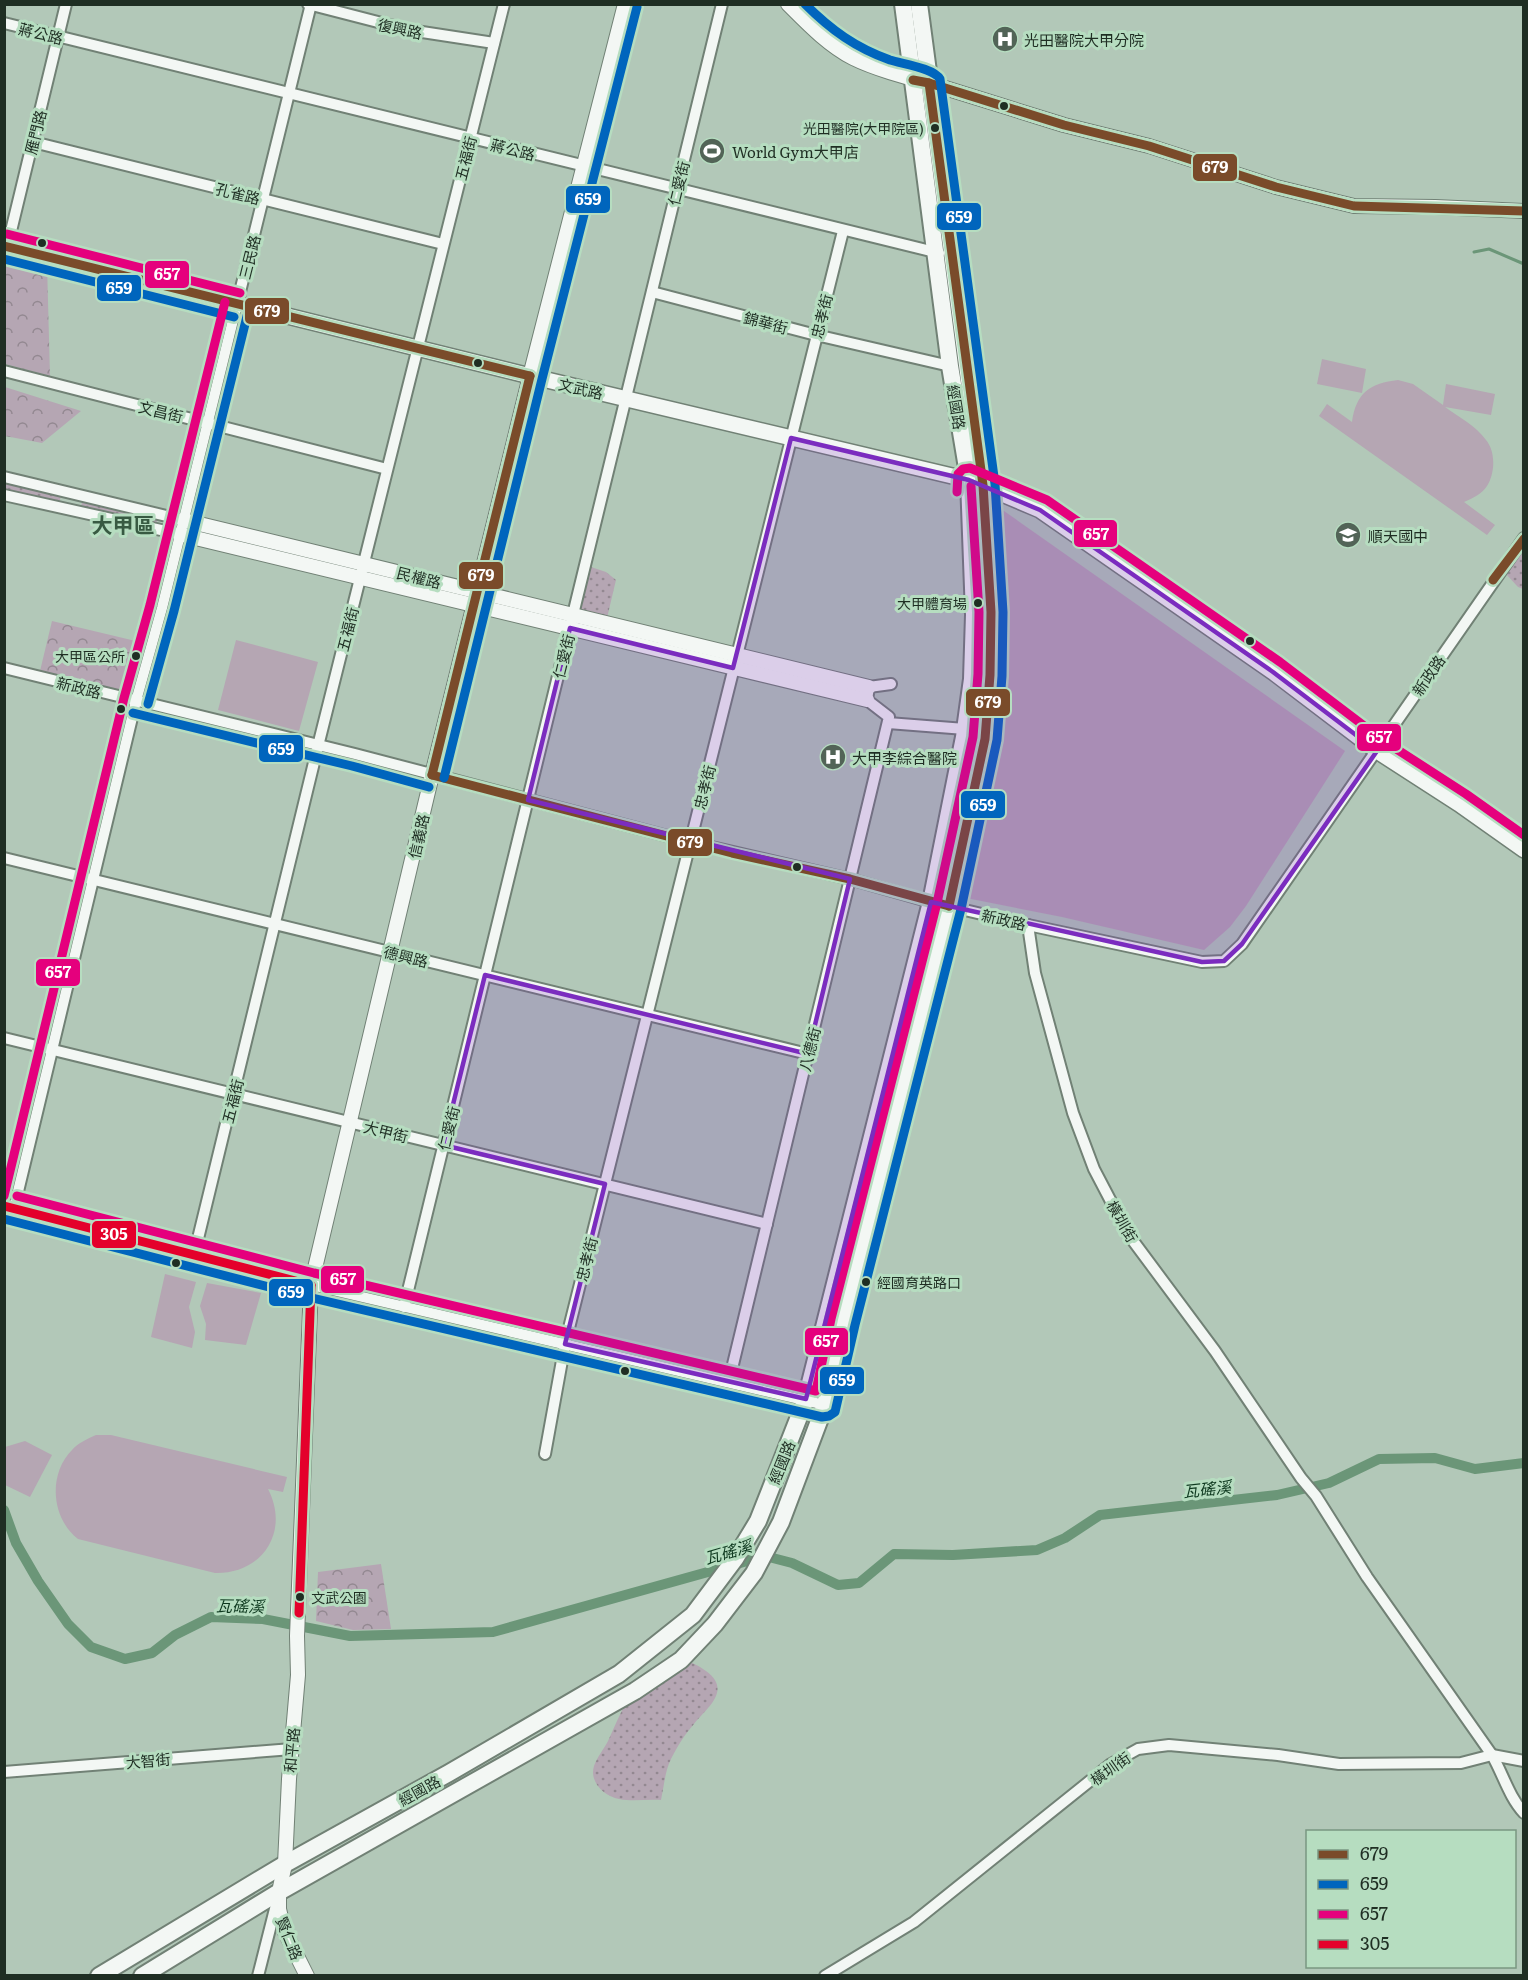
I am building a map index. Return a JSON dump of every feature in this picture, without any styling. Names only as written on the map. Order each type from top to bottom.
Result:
[{"type":"main road","name":"經國路","points":[[142,1976],[279,1892],[625,1697],[681,1660],[715,1624],[754,1573],[781,1522],[825,1405],[843,1322],[949,906],[985,739],[990,675],[991,612],[976,483],[921,81],[903,4]]},
{"type":"main road","name":"經國路","points":[[919,4],[921,81]]},
{"type":"main road","name":"文武路","points":[[6,251],[417,347],[976,483],[1040,510],[1273,672],[1377,751],[1459,804],[1524,850]]},
{"type":"main road","name":"經國路","points":[[99,1976],[285,1864],[449,1773],[619,1674],[693,1615],[735,1559],[758,1521],[806,1399],[931,902],[965,729],[972,680],[976,483],[950,366],[944,252]]},
{"type":"street","name":"雁門路","points":[[6,251],[66,4]]},
{"type":"street","name":"五福街","points":[[194,1255],[363,564],[504,4]]},
{"type":"street","name":"信義路","points":[[311,1285],[432,775],[530,376],[625,4]]},
{"type":"street","name":"仁愛街","points":[[404,1307],[722,4]]},
{"type":"street","points":[[788,4],[821,36],[854,58],[1064,125],[1149,146],[1276,187],[1354,206],[1524,211]]},
{"type":"street","name":"復興路","points":[[310,5],[409,30],[494,43]]},
{"type":"street","name":"三民路","points":[[9,1207],[52,1049],[136,701],[162,608],[310,5]]},
{"type":"street","name":"蔣公路","points":[[4,23],[843,231],[944,252]]},
{"type":"street","name":"孔雀路","points":[[33,142],[443,244]]},
{"type":"street","name":"忠孝街","points":[[545,1454],[565,1344],[843,231]]},
{"type":"street","name":"錦華街","points":[[652,292],[816,335],[950,366]]},
{"type":"street","name":"文昌街","points":[[4,371],[387,469]]},
{"type":"street","name":"民權路","points":[[4,477],[363,564],[476,598],[571,622],[868,693]]},
{"type":"street","points":[[69,509],[72,493]]},
{"type":"street","name":"民權路","points":[[4,495],[360,578],[476,598]]},
{"type":"street","name":"新政路","points":[[4,668],[355,754],[690,842],[850,879],[931,902],[1202,962],[1224,961],[1242,944],[1524,538]]},
{"type":"street","points":[[891,684],[868,693],[889,720],[965,729]]},
{"type":"street","name":"八德街","points":[[729,1381],[889,720]]},
{"type":"street","name":"德興路","points":[[4,858],[808,1054]]},
{"type":"street","name":"橫圳街","points":[[1028,925],[1035,973],[1072,1113],[1094,1169],[1128,1234],[1215,1351],[1301,1478],[1316,1496],[1367,1577],[1492,1755]]},
{"type":"street","name":"大甲街","points":[[4,1038],[767,1224]]},
{"type":"street","points":[[9,1207],[311,1285],[825,1405]]},
{"type":"street","name":"和平路","points":[[285,1864],[289,1779],[298,1675],[297,1636],[311,1285]]},
{"type":"street","name":"橫圳街","points":[[825,1976],[914,1922],[1111,1764],[1138,1749],[1169,1745],[1278,1755],[1340,1764],[1461,1763],[1492,1755],[1524,1761]]},
{"type":"street","name":"大智街","points":[[4,1772],[292,1749]]},
{"type":"street","points":[[1492,1755],[1516,1804],[1524,1813]]},
{"type":"street","name":"賢仁路","points":[[285,1864],[279,1892],[281,1921],[307,1976]]},
{"type":"street","points":[[258,1976],[279,1892]]},
{"type":"highlighted area","points":[[791,438],[969,480],[1040,510],[1273,672],[1377,751],[1242,944],[1224,961],[1202,962],[931,902],[806,1399],[565,1344],[605,1184],[443,1145],[485,975],[808,1054],[850,879],[528,800],[570,628],[733,668]]},
{"type":"green space","points":[[7,255],[47,263],[50,376],[5,364],[4,265]]},
{"type":"green space","points":[[1322,359],[1366,369],[1362,393],[1317,384]]},
{"type":"green space","points":[[1398,380],[1413,384],[1443,405],[1446,384],[1495,394],[1491,415],[1445,407],[1477,430],[1492,450],[1493,469],[1490,481],[1480,494],[1464,502],[1495,525],[1487,535],[1319,416],[1327,404],[1352,422],[1357,404],[1366,391],[1388,381]]},
{"type":"green space","points":[[4,387],[81,411],[42,443],[5,436]]},
{"type":"green space","points":[[5,482],[61,495],[59,505],[5,492]]},
{"type":"green space","points":[[83,499],[158,517],[156,527],[80,510]]},
{"type":"green space","name":"大甲體育場","points":[[996,508],[1004,511],[1345,751],[1246,906],[1230,927],[1204,950],[1062,917],[956,896],[955,892],[988,769],[999,709],[1001,631],[991,510]]},
{"type":"green space","points":[[1523,548],[1523,589],[1518,587],[1505,573]]},
{"type":"green space","points":[[588,566],[606,572],[616,580],[607,618],[577,610]]},
{"type":"green space","points":[[52,621],[144,643],[132,693],[40,671]]},
{"type":"green space","points":[[236,640],[318,662],[299,731],[218,710]]},
{"type":"green space","points":[[165,1274],[196,1282],[189,1307],[195,1332],[192,1348],[151,1337]]},
{"type":"green space","points":[[207,1283],[261,1293],[246,1345],[205,1340],[206,1324],[200,1306]]},
{"type":"green space","points":[[96,1435],[111,1435],[287,1477],[283,1492],[268,1489],[274,1505],[276,1520],[274,1534],[268,1547],[259,1558],[247,1566],[215,1573],[78,1539],[62,1520],[56,1496],[56,1483],[64,1460],[72,1450]]},
{"type":"green space","points":[[25,1441],[52,1455],[30,1497],[5,1485],[5,1447]]},
{"type":"green space","name":"文武公園","points":[[381,1564],[391,1629],[353,1630],[316,1621],[318,1572]]},
{"type":"green space","points":[[685,1662],[696,1665],[714,1678],[717,1692],[711,1705],[687,1732],[673,1754],[667,1768],[661,1800],[624,1800],[608,1795],[596,1783],[594,1766],[626,1703]]},
{"type":"waterway","points":[[1474,252],[1489,249],[1524,264]]},
{"type":"waterway","name":"瓦磘溪","points":[[4,1510],[16,1543],[38,1581],[68,1624],[91,1647],[125,1659],[152,1653],[175,1635],[211,1617],[263,1619],[350,1636],[493,1632],[765,1556],[792,1563],[838,1585],[859,1583],[894,1554],[953,1555],[1037,1550],[1065,1538],[1100,1515],[1277,1495],[1329,1483],[1379,1459],[1435,1458],[1475,1469],[1524,1463]]},
{"type":"transit line","name":"659","points":[[4,1219],[308,1297],[822,1417],[835,1412],[961,909],[997,740],[1002,676],[1003,612],[995,484],[940,79],[925,69],[890,60],[855,44],[834,30],[805,4]]},
{"type":"transit line","name":"659","points":[[444,778],[542,379],[637,7]]},
{"type":"transit line","name":"679","points":[[913,80],[1064,125],[1149,146],[1276,187],[1354,206],[1524,211]]},
{"type":"transit line","name":"679","points":[[929,83],[983,485],[991,612],[990,675],[985,739],[949,906]]},
{"type":"transit line","name":"657","points":[[7,234],[240,293]]},
{"type":"transit line","name":"679","points":[[4,246],[530,376]]},
{"type":"transit line","name":"659","points":[[4,259],[234,317]]},
{"type":"transit line","name":"657","points":[[4,1196],[124,698],[150,605],[225,302]]},
{"type":"transit line","name":"659","points":[[148,704],[174,611],[249,308]]},
{"type":"transit line","name":"679","points":[[432,775],[530,376]]},
{"type":"transit line","name":"657","points":[[957,492],[958,474],[963,469],[970,468],[1047,500],[1280,662],[1384,741],[1524,835]]},
{"type":"transit line","name":"657","points":[[17,1196],[314,1273],[816,1391],[831,1319],[937,903],[973,737],[978,674],[979,612],[971,486]]},
{"type":"transit line","name":"679","points":[[1493,580],[1524,539]]},
{"type":"transit line","name":"659","points":[[133,713],[429,787]]},
{"type":"transit line","name":"679","points":[[432,775],[732,853],[850,879],[949,906]]},
{"type":"transit line","name":"305","points":[[4,1206],[311,1285]]},
{"type":"transit line","name":"305","points":[[299,1613],[311,1285]]},
{"type":"place","name":"光田醫院大甲分院","points":[[1005,39]]},
{"type":"place","name":"光田醫院(大甲院區)","points":[[935,128]]},
{"type":"place","name":"World Gym大甲店","points":[[712,151]]},
{"type":"place","name":"順天國中","points":[[1348,535]]},
{"type":"place","name":"大甲體育場","points":[[978,603]]},
{"type":"place","name":"大甲區公所","points":[[136,656]]},
{"type":"place","name":"大甲李綜合醫院","points":[[833,757]]},
{"type":"place","name":"經國育英路口","points":[[866,1282]]},
{"type":"place","name":"文武公園","points":[[300,1597]]},
{"type":"district","name":"大甲區","points":[[123,523]]}]
